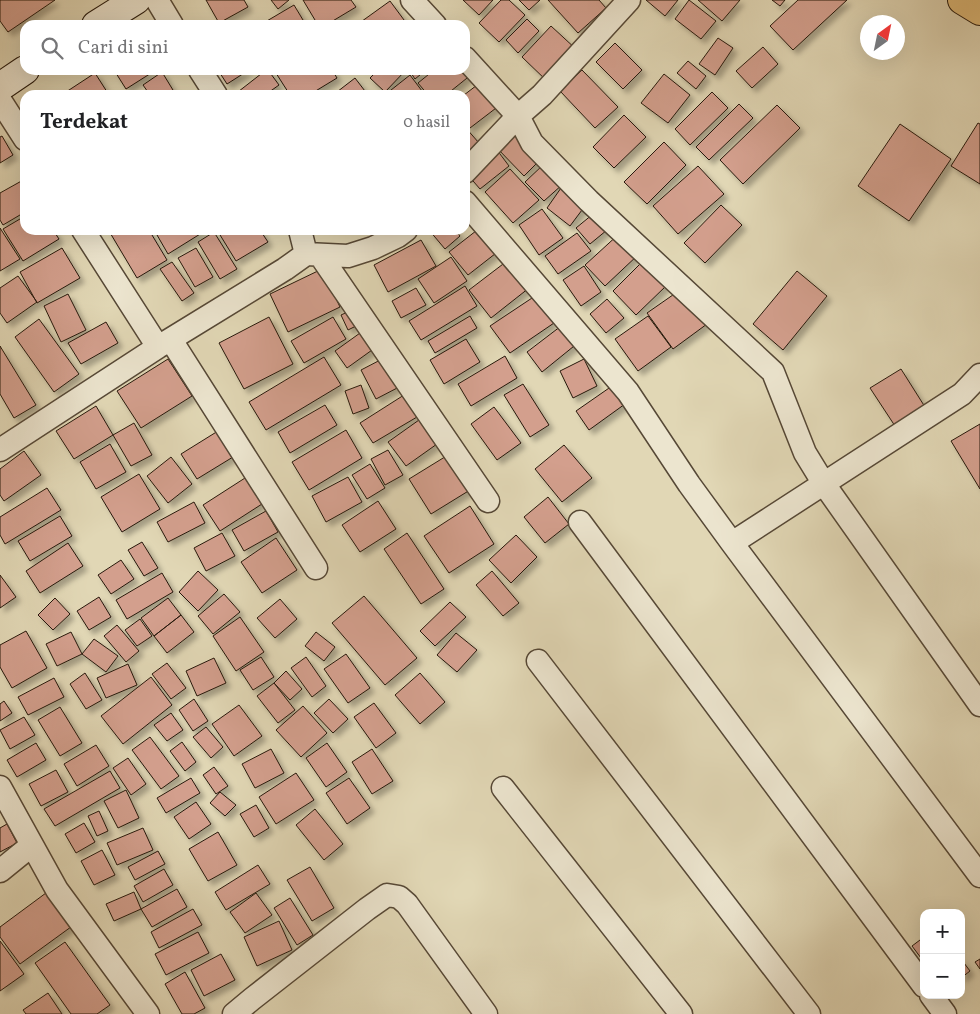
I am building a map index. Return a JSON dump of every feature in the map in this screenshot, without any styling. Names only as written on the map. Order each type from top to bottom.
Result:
[{"type":"highway","points":[[962,0],[980,11]]},
{"type":"street","points":[[104,20],[136,0]]},
{"type":"street","points":[[157,0],[169,20]]},
{"type":"street","points":[[412,0],[430,20]]},
{"type":"street","points":[[470,167],[518,116],[542,95],[629,0]]},
{"type":"street","points":[[470,63],[518,116],[532,143],[589,201],[773,372],[805,453],[824,484],[980,705]]},
{"type":"street","points":[[0,87],[20,73]]},
{"type":"street","points":[[203,75],[213,90]]},
{"type":"street","points":[[0,100],[20,131]]},
{"type":"street","points":[[470,208],[628,392],[689,484],[980,876]]},
{"type":"street","points":[[87,235],[165,344],[316,568]]},
{"type":"street","points":[[303,235],[313,255],[488,501]]},
{"type":"street","points":[[4,439],[165,344],[286,269],[313,255],[348,256],[373,248],[399,235]]},
{"type":"street","points":[[732,543],[962,394],[980,375]]},
{"type":"street","points":[[580,522],[920,981]]},
{"type":"street","points":[[538,661],[809,1014]]},
{"type":"street","points":[[0,787],[57,890],[148,1014]]},
{"type":"street","points":[[503,788],[682,1014]]},
{"type":"street","points":[[0,870],[32,845]]},
{"type":"street","points":[[232,1013],[387,895],[400,897],[407,904],[486,1014]]},
{"type":"street","points":[[934,999],[945,1014]]},
{"type":"building","points":[[0,0],[55,0],[26,20],[20,20],[20,24],[8,32],[0,21]]},
{"type":"building","points":[[206,0],[244,0],[248,7],[224,20],[217,20]]},
{"type":"building","points":[[271,0],[289,0],[278,9]]},
{"type":"building","points":[[303,0],[351,0],[356,7],[334,20],[315,20]]},
{"type":"building","points":[[463,0],[493,0],[479,15]]},
{"type":"building","points":[[501,0],[509,0],[525,15],[499,42],[479,23]]},
{"type":"building","points":[[519,0],[540,0],[529,10]]},
{"type":"building","points":[[548,0],[599,0],[606,8],[578,33]]},
{"type":"building","points":[[646,0],[678,0],[665,16]]},
{"type":"building","points":[[689,0],[716,21],[701,39],[675,19]]},
{"type":"building","points":[[698,0],[740,0],[722,21]]},
{"type":"building","points":[[772,0],[785,0],[780,6]]},
{"type":"building","points":[[798,0],[847,0],[793,50],[770,26]]},
{"type":"building","points":[[390,1],[404,20],[364,20]]},
{"type":"building","points":[[294,5],[303,20],[268,20]]},
{"type":"building","points":[[527,19],[539,31],[518,53],[506,40]]},
{"type":"building","points":[[551,26],[577,50],[548,82],[522,57]]},
{"type":"building","points":[[718,38],[733,48],[715,75],[699,64]]},
{"type":"building","points":[[615,43],[642,70],[623,89],[596,62]]},
{"type":"building","points":[[763,47],[778,64],[752,88],[736,71]]},
{"type":"building","points":[[688,61],[706,76],[696,89],[677,73]]},
{"type":"building","points":[[582,70],[618,107],[595,128],[560,91]]},
{"type":"building","points":[[472,74],[452,90],[424,90],[418,83],[428,75]]},
{"type":"building","points":[[664,74],[690,95],[668,123],[641,103]]},
{"type":"building","points":[[92,75],[96,75],[106,90],[69,90]]},
{"type":"building","points":[[117,75],[148,75],[126,89]]},
{"type":"building","points":[[158,75],[164,75],[173,90],[146,90],[143,85]]},
{"type":"building","points":[[221,75],[241,75],[227,84]]},
{"type":"building","points":[[260,75],[272,75],[279,85],[272,90],[240,90]]},
{"type":"building","points":[[277,75],[335,75],[337,78],[317,90],[287,90]]},
{"type":"building","points":[[373,75],[401,75],[387,90],[383,90],[370,78]]},
{"type":"building","points":[[410,75],[421,90],[391,90]]},
{"type":"building","points":[[355,78],[364,90],[339,90]]},
{"type":"building","points":[[481,82],[500,105],[470,128],[470,90]]},
{"type":"building","points":[[712,92],[728,108],[690,145],[675,129]]},
{"type":"building","points":[[739,104],[753,118],[709,160],[696,147]]},
{"type":"building","points":[[777,105],[800,128],[743,184],[720,160]]},
{"type":"building","points":[[624,115],[646,137],[614,168],[593,147]]},
{"type":"building","points":[[978,123],[980,124],[980,184],[951,166]]},
{"type":"building","points":[[900,124],[951,159],[909,221],[858,186]]},
{"type":"building","points":[[514,130],[542,158],[524,176],[496,147]]},
{"type":"building","points":[[470,133],[479,143],[470,151]]},
{"type":"building","points":[[2,136],[13,155],[0,163],[0,137]]},
{"type":"building","points":[[664,142],[686,165],[647,204],[624,182]]},
{"type":"building","points":[[497,150],[509,166],[480,189],[470,177],[470,172]]},
{"type":"building","points":[[544,164],[563,184],[544,201],[525,182]]},
{"type":"building","points":[[698,166],[724,194],[678,234],[653,206]]},
{"type":"building","points":[[510,169],[539,200],[513,223],[485,192]]},
{"type":"building","points":[[20,182],[20,215],[3,225],[0,220],[0,193]]},
{"type":"building","points":[[561,188],[585,206],[570,226],[547,208]]},
{"type":"building","points":[[721,205],[742,225],[705,263],[684,243]]},
{"type":"building","points":[[542,209],[563,238],[539,255],[519,225]]},
{"type":"building","points":[[593,214],[607,230],[590,244],[576,228]]},
{"type":"building","points":[[20,219],[20,235],[56,235],[59,239],[23,261],[3,229]]},
{"type":"building","points":[[481,227],[500,250],[468,275],[449,252]]},
{"type":"building","points":[[0,228],[20,259],[0,271]]},
{"type":"building","points":[[577,233],[591,251],[558,274],[545,256]]},
{"type":"building","points":[[620,233],[639,254],[605,286],[585,265]]},
{"type":"building","points":[[111,235],[152,235],[167,260],[137,278]]},
{"type":"building","points":[[157,235],[199,235],[168,254]]},
{"type":"building","points":[[209,235],[216,235],[237,269],[220,279],[198,242]]},
{"type":"building","points":[[220,235],[263,235],[268,242],[236,261]]},
{"type":"building","points":[[433,235],[459,235],[460,236],[445,249]]},
{"type":"building","points":[[421,240],[436,266],[388,292],[374,265]]},
{"type":"building","points":[[62,248],[80,278],[37,303],[20,272]]},
{"type":"building","points":[[196,248],[213,277],[195,287],[178,258]]},
{"type":"building","points":[[451,257],[467,281],[434,303],[418,279]]},
{"type":"building","points":[[507,261],[529,288],[491,318],[469,290]]},
{"type":"building","points":[[643,261],[667,285],[636,315],[613,291]]},
{"type":"building","points":[[172,262],[194,293],[182,301],[160,269]]},
{"type":"building","points":[[584,266],[601,292],[581,306],[563,280]]},
{"type":"building","points":[[322,269],[340,307],[288,332],[270,294]]},
{"type":"building","points":[[797,271],[827,296],[783,350],[753,324]]},
{"type":"building","points":[[18,276],[37,302],[7,323],[0,313],[0,288]]},
{"type":"building","points":[[465,286],[477,306],[421,340],[409,321]]},
{"type":"building","points":[[416,288],[426,305],[401,318],[392,301]]},
{"type":"building","points":[[680,290],[707,324],[673,349],[647,313]]},
{"type":"building","points":[[68,294],[86,330],[61,342],[44,306]]},
{"type":"building","points":[[535,296],[554,323],[510,353],[490,326]]},
{"type":"building","points":[[607,299],[624,318],[606,333],[590,314]]},
{"type":"building","points":[[354,309],[362,323],[348,330],[341,315]]},
{"type":"building","points":[[470,316],[477,328],[435,353],[428,341]]},
{"type":"building","points":[[648,316],[671,347],[638,371],[615,339]]},
{"type":"building","points":[[269,317],[293,364],[244,389],[219,343]]},
{"type":"building","points":[[333,317],[346,339],[304,363],[291,341]]},
{"type":"building","points":[[39,319],[79,374],[54,392],[15,337]]},
{"type":"building","points":[[106,322],[118,343],[81,364],[68,343]]},
{"type":"building","points":[[565,323],[579,342],[542,372],[527,352]]},
{"type":"building","points":[[367,328],[379,345],[347,368],[335,351]]},
{"type":"building","points":[[466,339],[480,362],[444,384],[430,360]]},
{"type":"building","points":[[0,346],[36,405],[14,418],[0,394]]},
{"type":"building","points":[[505,356],[517,378],[471,406],[458,384]]},
{"type":"building","points":[[324,357],[341,385],[266,430],[249,402]]},
{"type":"building","points":[[386,357],[401,386],[376,399],[361,370]]},
{"type":"building","points":[[168,359],[192,396],[141,428],[117,391]]},
{"type":"building","points":[[584,359],[597,386],[573,398],[560,371]]},
{"type":"building","points":[[901,369],[925,407],[895,426],[870,388]]},
{"type":"building","points":[[523,384],[549,425],[530,437],[504,395]]},
{"type":"building","points":[[361,385],[369,408],[353,414],[345,391]]},
{"type":"building","points":[[612,386],[625,404],[589,430],[576,411]]},
{"type":"building","points":[[404,395],[417,417],[373,443],[360,423]]},
{"type":"building","points":[[325,405],[337,425],[290,453],[278,432]]},
{"type":"building","points":[[96,406],[113,435],[74,459],[56,431]]},
{"type":"building","points":[[494,407],[521,443],[497,460],[471,424]]},
{"type":"building","points":[[419,420],[437,444],[406,466],[388,442]]},
{"type":"building","points":[[134,423],[152,455],[131,466],[113,435]]},
{"type":"building","points":[[980,424],[980,489],[951,441]]},
{"type":"building","points":[[346,430],[362,458],[309,490],[292,462]]},
{"type":"building","points":[[218,431],[233,457],[197,479],[181,454]]},
{"type":"building","points":[[110,444],[126,472],[96,489],[80,462]]},
{"type":"building","points":[[564,445],[592,478],[562,502],[535,469]]},
{"type":"building","points":[[388,450],[403,475],[385,485],[371,459]]},
{"type":"building","points":[[24,451],[41,475],[4,501],[0,495],[0,469]]},
{"type":"building","points":[[448,455],[470,490],[431,514],[409,479]]},
{"type":"building","points":[[171,457],[192,484],[168,503],[147,476]]},
{"type":"building","points":[[370,464],[385,488],[367,499],[352,475]]},
{"type":"building","points":[[139,474],[160,509],[122,532],[101,497]]},
{"type":"building","points":[[348,477],[362,502],[326,522],[312,496]]},
{"type":"building","points":[[245,478],[262,504],[220,531],[203,505]]},
{"type":"building","points":[[47,488],[61,510],[5,544],[0,535],[0,517]]},
{"type":"building","points":[[548,497],[569,524],[545,543],[524,517]]},
{"type":"building","points":[[378,501],[396,529],[360,552],[342,525]]},
{"type":"building","points":[[194,502],[205,523],[168,542],[157,522]]},
{"type":"building","points":[[470,506],[494,544],[449,573],[424,536]]},
{"type":"building","points":[[266,511],[278,532],[244,551],[232,530]]},
{"type":"building","points":[[60,516],[72,536],[30,561],[18,541]]},
{"type":"building","points":[[222,533],[235,556],[206,571],[194,548]]},
{"type":"building","points":[[407,533],[444,589],[421,604],[384,549]]},
{"type":"building","points":[[516,535],[537,557],[511,583],[489,560]]},
{"type":"building","points":[[276,538],[297,570],[262,593],[241,562]]},
{"type":"building","points":[[142,542],[158,568],[144,576],[128,550]]},
{"type":"building","points":[[68,543],[83,566],[40,593],[26,571]]},
{"type":"building","points":[[121,560],[134,579],[111,594],[98,575]]},
{"type":"building","points":[[198,571],[218,590],[198,611],[179,592]]},
{"type":"building","points":[[492,571],[519,603],[503,616],[476,585]]},
{"type":"building","points":[[162,573],[173,592],[127,619],[116,600]]},
{"type":"building","points":[[0,575],[16,597],[0,608]]},
{"type":"building","points":[[224,594],[240,612],[213,634],[198,616]]},
{"type":"building","points":[[364,596],[417,658],[385,685],[332,623]]},
{"type":"building","points":[[99,597],[111,617],[89,630],[77,611]]},
{"type":"building","points":[[55,598],[70,614],[53,630],[38,615]]},
{"type":"building","points":[[168,598],[181,615],[154,636],[141,618]]},
{"type":"building","points":[[280,599],[297,619],[275,638],[257,618]]},
{"type":"building","points":[[450,602],[466,617],[435,646],[420,631]]},
{"type":"building","points":[[181,615],[194,632],[167,653],[154,636]]},
{"type":"building","points":[[240,617],[264,652],[236,671],[213,636]]},
{"type":"building","points":[[140,619],[152,636],[137,646],[125,630]]},
{"type":"building","points":[[117,625],[139,651],[126,662],[104,636]]},
{"type":"building","points":[[26,631],[47,668],[12,688],[0,667],[0,645]]},
{"type":"building","points":[[71,632],[82,654],[57,666],[46,644]]},
{"type":"building","points":[[316,632],[335,647],[324,661],[305,646]]},
{"type":"building","points":[[456,633],[477,650],[457,672],[437,655]]},
{"type":"building","points":[[94,639],[118,656],[106,672],[82,654]]},
{"type":"building","points":[[346,654],[370,688],[348,703],[324,669]]},
{"type":"building","points":[[261,657],[274,677],[253,690],[240,670]]},
{"type":"building","points":[[306,657],[326,686],[312,697],[291,668]]},
{"type":"building","points":[[214,658],[226,683],[197,696],[186,671]]},
{"type":"building","points":[[167,663],[186,688],[171,699],[152,674]]},
{"type":"building","points":[[128,664],[137,685],[106,698],[97,678]]},
{"type":"building","points":[[286,671],[302,689],[290,700],[274,683]]},
{"type":"building","points":[[85,673],[102,700],[86,709],[70,684]]},
{"type":"building","points":[[420,673],[445,702],[420,724],[395,695]]},
{"type":"building","points":[[151,677],[172,705],[123,744],[101,716]]},
{"type":"building","points":[[54,678],[64,697],[28,715],[18,697]]},
{"type":"building","points":[[274,683],[295,710],[278,723],[257,696]]},
{"type":"building","points":[[194,699],[208,721],[193,731],[179,710]]},
{"type":"building","points":[[329,699],[348,719],[333,733],[314,713]]},
{"type":"building","points":[[4,701],[12,713],[0,721],[0,704]]},
{"type":"building","points":[[374,703],[396,733],[376,748],[354,717]]},
{"type":"building","points":[[239,705],[262,736],[234,756],[212,724]]},
{"type":"building","points":[[303,706],[327,733],[301,757],[276,730]]},
{"type":"building","points":[[60,707],[82,743],[60,756],[38,720]]},
{"type":"building","points":[[171,713],[183,730],[167,741],[154,725]]},
{"type":"building","points":[[24,717],[35,735],[10,749],[0,730]]},
{"type":"building","points":[[206,727],[223,747],[211,758],[193,737]]},
{"type":"building","points":[[150,737],[179,776],[161,789],[132,750]]},
{"type":"building","points":[[182,742],[196,762],[185,771],[170,751]]},
{"type":"building","points":[[36,743],[46,760],[17,777],[7,760]]},
{"type":"building","points":[[327,743],[347,772],[326,787],[306,758]]},
{"type":"building","points":[[96,745],[109,766],[77,786],[64,764]]},
{"type":"building","points":[[271,749],[284,773],[255,788],[242,764]]},
{"type":"building","points":[[372,749],[393,781],[372,794],[352,762]]},
{"type":"building","points":[[128,758],[146,784],[131,795],[113,768]]},
{"type":"building","points":[[214,767],[228,786],[216,794],[203,775]]},
{"type":"building","points":[[56,770],[68,792],[41,806],[29,784]]},
{"type":"building","points":[[110,771],[120,788],[55,826],[44,809]]},
{"type":"building","points":[[296,773],[314,800],[276,824],[259,797]]},
{"type":"building","points":[[191,778],[200,793],[166,813],[157,798]]},
{"type":"building","points":[[349,778],[370,808],[347,824],[326,793]]},
{"type":"building","points":[[126,790],[139,818],[118,828],[104,801]]},
{"type":"building","points":[[220,792],[236,805],[225,816],[210,803]]},
{"type":"building","points":[[196,802],[211,824],[189,839],[174,817]]},
{"type":"building","points":[[256,805],[269,828],[254,837],[240,814]]},
{"type":"building","points":[[315,809],[343,844],[324,860],[296,825]]},
{"type":"building","points":[[99,811],[108,831],[97,836],[88,816]]},
{"type":"building","points":[[84,823],[95,842],[76,853],[65,834]]},
{"type":"building","points":[[7,824],[17,843],[0,852],[0,828]]},
{"type":"building","points":[[143,828],[153,850],[117,865],[107,843]]},
{"type":"building","points":[[218,832],[237,865],[208,881],[189,849]]},
{"type":"building","points":[[102,850],[115,875],[94,885],[81,861]]},
{"type":"building","points":[[158,851],[165,864],[135,880],[128,867]]},
{"type":"building","points":[[258,865],[270,884],[226,910],[215,892]]},
{"type":"building","points":[[310,867],[334,908],[312,921],[287,880]]},
{"type":"building","points":[[164,869],[173,885],[143,902],[134,886]]},
{"type":"building","points":[[177,889],[187,907],[152,927],[141,909]]},
{"type":"building","points":[[50,890],[75,924],[20,964],[0,937],[0,927]]},
{"type":"building","points":[[134,892],[141,909],[114,921],[106,904]]},
{"type":"building","points":[[256,893],[272,915],[245,933],[230,912]]},
{"type":"building","points":[[290,898],[313,935],[297,945],[274,908]]},
{"type":"building","points":[[193,909],[202,925],[159,948],[151,932]]},
{"type":"building","points":[[279,921],[292,950],[257,966],[244,937]]},
{"type":"building","points":[[198,932],[209,953],[166,975],[155,954]]},
{"type":"building","points":[[920,940],[920,957],[912,946]]},
{"type":"building","points":[[0,941],[24,974],[0,991]]},
{"type":"building","points":[[65,942],[110,1005],[97,1014],[71,1014],[35,963]]},
{"type":"building","points":[[221,954],[235,980],[204,996],[191,970]]},
{"type":"building","points":[[980,959],[980,969],[975,962]]},
{"type":"building","points":[[965,964],[970,971],[965,975]]},
{"type":"building","points":[[185,972],[205,1008],[194,1014],[182,1014],[165,984]]},
{"type":"building","points":[[48,993],[62,1014],[26,1014],[23,1010]]}]
